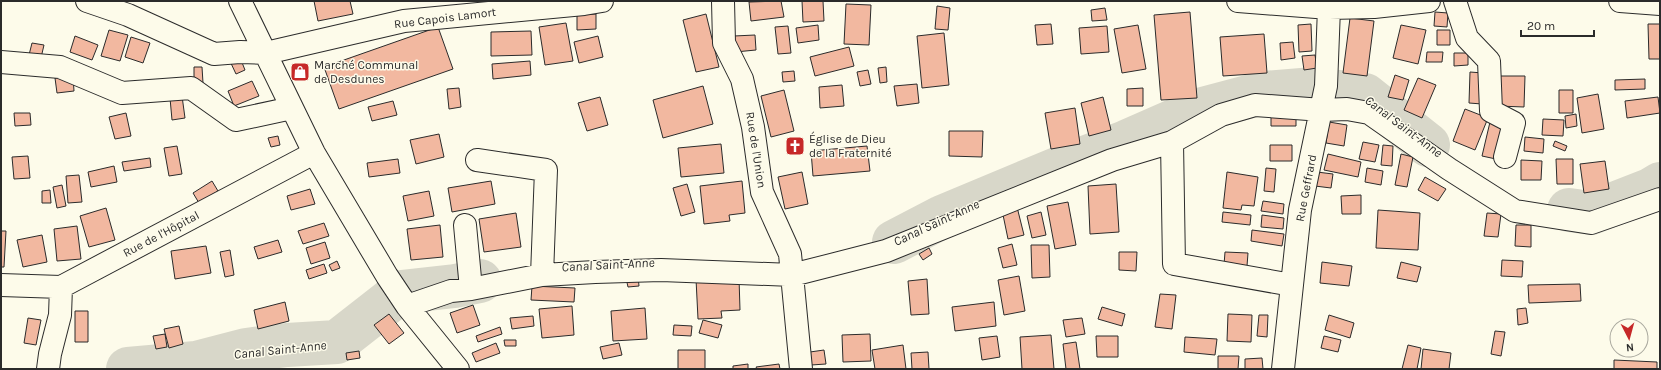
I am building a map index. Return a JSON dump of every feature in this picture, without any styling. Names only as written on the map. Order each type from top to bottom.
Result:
[{"type":"street","name":"Rue Capois Lamort","points":[[87,1],[128,15],[214,54],[240,52],[266,54],[404,21],[576,5],[602,1]]},
{"type":"street","points":[[240,1],[314,153],[387,276],[405,302],[458,369]]},
{"type":"street","name":"Rue de l'Union","points":[[723,1],[724,43],[742,79],[753,126],[762,192],[791,265],[801,369]]},
{"type":"street","points":[[1238,1],[1329,8],[1429,1]]},
{"type":"street","points":[[1455,1],[1467,38],[1488,61],[1491,111],[1514,123],[1505,157]]},
{"type":"street","points":[[1620,1],[1660,4]]},
{"type":"street","name":"Rue Geffrard","points":[[1283,369],[1300,210],[1324,97],[1329,8]]},
{"type":"street","points":[[1,62],[60,67],[122,93],[191,88],[236,120],[292,108]]},
{"type":"street","points":[[405,302],[451,291],[472,289],[542,276],[595,272],[791,265],[886,251],[1112,160],[1172,142],[1221,115],[1255,105],[1324,97],[1347,109],[1369,113],[1449,169],[1515,211],[1591,223],[1660,199]]},
{"type":"street","points":[[1172,142],[1174,264],[1292,285]]},
{"type":"street","name":"Rue de l'Hôpital","points":[[1,285],[61,287],[314,153]]},
{"type":"street","points":[[477,160],[546,170],[542,276]]},
{"type":"street","points":[[465,225],[472,289]]},
{"type":"street","points":[[48,369],[50,354],[60,315],[61,287]]},
{"type":"building","points":[[314,1],[350,1],[353,14],[318,21]]},
{"type":"building","points":[[781,1],[784,17],[751,21],[749,2]]},
{"type":"building","points":[[802,1],[823,1],[824,21],[803,22]]},
{"type":"building","points":[[846,4],[871,5],[869,45],[844,44]]},
{"type":"building","points":[[937,6],[950,8],[948,30],[935,29]]},
{"type":"building","points":[[1105,8],[1107,20],[1092,21],[1091,10]]},
{"type":"building","points":[[1190,12],[1197,98],[1161,100],[1154,15]]},
{"type":"building","points":[[1435,12],[1448,13],[1447,27],[1434,26]]},
{"type":"building","points":[[596,14],[596,29],[577,30],[577,15]]},
{"type":"building","points":[[706,14],[719,67],[696,72],[683,20]]},
{"type":"building","points":[[1350,18],[1374,21],[1367,76],[1343,73]]},
{"type":"building","points":[[566,23],[573,61],[545,65],[539,27]]},
{"type":"building","points":[[1051,24],[1053,44],[1037,45],[1035,25]]},
{"type":"building","points":[[1311,24],[1312,51],[1299,52],[1298,25]]},
{"type":"building","points":[[1648,24],[1660,24],[1660,59],[1649,59]]},
{"type":"building","points":[[818,25],[819,40],[798,43],[796,28]]},
{"type":"building","points":[[1138,25],[1146,69],[1122,73],[1114,29]]},
{"type":"building","points":[[1401,25],[1426,30],[1418,64],[1393,58]]},
{"type":"building","points":[[788,26],[791,53],[778,54],[775,27]]},
{"type":"building","points":[[1107,26],[1109,52],[1081,54],[1079,28]]},
{"type":"building","points":[[438,27],[453,69],[339,109],[324,67]]},
{"type":"building","points":[[109,30],[128,35],[120,61],[101,56]]},
{"type":"building","points":[[1437,30],[1450,30],[1450,45],[1437,45]]},
{"type":"building","points":[[531,31],[532,55],[491,56],[491,32]]},
{"type":"building","points":[[944,33],[949,85],[922,88],[917,36]]},
{"type":"building","points":[[1264,34],[1267,73],[1223,76],[1220,37]]},
{"type":"building","points":[[755,35],[756,50],[735,52],[734,36]]},
{"type":"building","points":[[75,36],[98,45],[92,60],[70,52]]},
{"type":"building","points":[[598,36],[603,57],[579,63],[574,42]]},
{"type":"building","points":[[131,37],[150,43],[143,63],[125,57]]},
{"type":"building","points":[[1293,42],[1295,58],[1281,60],[1280,43]]},
{"type":"building","points":[[32,43],[44,45],[40,62],[28,59]]},
{"type":"building","points":[[849,47],[854,66],[815,76],[810,57]]},
{"type":"building","points":[[1427,52],[1443,52],[1442,62],[1426,62]]},
{"type":"building","points":[[1454,53],[1468,53],[1468,65],[1454,66]]},
{"type":"building","points":[[239,55],[245,70],[236,74],[229,59]]},
{"type":"building","points":[[1315,55],[1317,68],[1304,70],[1302,56]]},
{"type":"building","points":[[530,61],[531,75],[493,79],[492,64]]},
{"type":"building","points":[[194,67],[202,67],[203,83],[194,83]]},
{"type":"building","points":[[886,67],[887,82],[880,83],[878,68]]},
{"type":"building","points":[[868,70],[871,84],[860,86],[857,72]]},
{"type":"building","points":[[794,71],[795,81],[783,82],[782,72]]},
{"type":"building","points":[[1470,72],[1483,73],[1482,104],[1469,103]]},
{"type":"building","points":[[1395,75],[1409,80],[1403,100],[1388,97]]},
{"type":"building","points":[[73,76],[74,91],[57,93],[55,78]]},
{"type":"building","points":[[1498,76],[1525,76],[1524,107],[1498,106]]},
{"type":"building","points":[[1418,78],[1436,85],[1422,118],[1404,110]]},
{"type":"building","points":[[1645,79],[1645,89],[1615,90],[1615,80]]},
{"type":"building","points":[[252,81],[259,96],[234,106],[228,91]]},
{"type":"building","points":[[917,84],[919,103],[897,106],[894,86]]},
{"type":"building","points":[[842,85],[844,106],[820,108],[819,87]]},
{"type":"building","points":[[703,86],[713,124],[663,138],[653,100]]},
{"type":"building","points":[[459,88],[461,107],[449,109],[447,89]]},
{"type":"building","points":[[1143,88],[1143,106],[1127,106],[1127,89]]},
{"type":"building","points":[[784,90],[794,131],[771,137],[761,96]]},
{"type":"building","points":[[1559,90],[1573,90],[1573,113],[1559,113]]},
{"type":"building","points":[[1598,94],[1604,129],[1582,133],[1577,98]]},
{"type":"building","points":[[182,96],[185,118],[172,120],[170,98]]},
{"type":"building","points":[[600,97],[608,125],[587,131],[578,103]]},
{"type":"building","points":[[1103,97],[1111,130],[1089,136],[1081,103]]},
{"type":"building","points":[[1658,97],[1660,113],[1627,118],[1625,101]]},
{"type":"building","points":[[393,101],[397,115],[372,121],[368,107]]},
{"type":"building","points":[[1075,108],[1080,144],[1051,149],[1045,113]]},
{"type":"building","points":[[1465,109],[1488,118],[1475,150],[1453,141]]},
{"type":"building","points":[[14,113],[30,113],[31,125],[15,126]]},
{"type":"building","points":[[126,113],[131,136],[115,139],[109,117]]},
{"type":"building","points":[[1576,114],[1577,126],[1566,128],[1565,116]]},
{"type":"building","points":[[1271,117],[1296,117],[1296,126],[1271,126]]},
{"type":"building","points":[[1543,119],[1564,120],[1563,136],[1542,135]]},
{"type":"building","points":[[1329,122],[1347,125],[1344,146],[1326,143]]},
{"type":"building","points":[[1490,122],[1504,125],[1496,159],[1482,156]]},
{"type":"building","points":[[949,131],[983,131],[982,157],[949,156]]},
{"type":"building","points":[[439,134],[444,157],[416,164],[410,140]]},
{"type":"building","points":[[278,136],[280,145],[271,147],[268,138]]},
{"type":"building","points":[[1525,137],[1544,139],[1543,153],[1524,151]]},
{"type":"building","points":[[1555,141],[1567,146],[1565,151],[1553,146]]},
{"type":"building","points":[[1363,142],[1379,145],[1375,162],[1359,159]]},
{"type":"building","points":[[721,144],[724,173],[681,177],[678,148]]},
{"type":"building","points":[[1270,145],[1292,145],[1292,161],[1270,161]]},
{"type":"building","points":[[1383,145],[1393,146],[1392,166],[1381,165]]},
{"type":"building","points":[[177,146],[182,174],[169,176],[164,148]]},
{"type":"building","points":[[867,146],[870,171],[813,176],[811,151]]},
{"type":"building","points":[[1328,154],[1361,162],[1358,177],[1324,170]]},
{"type":"building","points":[[1401,154],[1413,157],[1407,187],[1395,185]]},
{"type":"building","points":[[28,156],[30,178],[14,179],[12,157]]},
{"type":"building","points":[[150,158],[151,167],[124,171],[122,162]]},
{"type":"building","points":[[398,159],[400,173],[369,177],[367,163]]},
{"type":"building","points":[[1556,159],[1573,159],[1573,184],[1557,184]]},
{"type":"building","points":[[1521,160],[1542,161],[1541,180],[1521,180]]},
{"type":"building","points":[[1605,161],[1609,189],[1584,193],[1580,164]]},
{"type":"building","points":[[114,166],[117,182],[91,187],[88,172]]},
{"type":"building","points":[[1266,168],[1276,169],[1274,192],[1264,191]]},
{"type":"building","points":[[1367,168],[1383,171],[1381,185],[1365,182]]},
{"type":"building","points":[[802,172],[808,204],[785,209],[778,177]]},
{"type":"building","points":[[1227,172],[1258,177],[1254,206],[1242,205],[1241,210],[1223,208]]},
{"type":"building","points":[[1317,172],[1333,174],[1331,188],[1315,186]]},
{"type":"building","points":[[79,175],[82,202],[68,203],[66,176]]},
{"type":"building","points":[[1425,177],[1446,189],[1438,201],[1418,190]]},
{"type":"building","points":[[212,181],[218,191],[199,203],[193,193]]},
{"type":"building","points":[[491,181],[495,204],[452,212],[448,188]]},
{"type":"building","points":[[742,181],[745,213],[729,215],[730,221],[704,224],[700,186]]},
{"type":"building","points":[[687,184],[695,212],[681,216],[673,188]]},
{"type":"building","points":[[1116,184],[1119,232],[1090,234],[1088,186]]},
{"type":"building","points":[[62,185],[66,206],[57,208],[53,187]]},
{"type":"building","points":[[310,189],[315,204],[291,210],[287,196]]},
{"type":"building","points":[[50,190],[51,203],[42,203],[42,191]]},
{"type":"building","points":[[429,191],[434,216],[408,221],[403,196]]},
{"type":"building","points":[[1361,195],[1361,214],[1342,214],[1341,196]]},
{"type":"building","points":[[1263,201],[1284,204],[1283,214],[1261,211]]},
{"type":"building","points":[[1068,202],[1076,245],[1055,249],[1047,206]]},
{"type":"building","points":[[1017,207],[1024,235],[1008,239],[1002,210]]},
{"type":"building","points":[[106,208],[115,240],[89,247],[80,216]]},
{"type":"building","points":[[1378,210],[1420,213],[1418,250],[1376,248]]},
{"type":"building","points":[[1041,212],[1046,235],[1032,238],[1027,216]]},
{"type":"building","points":[[1223,212],[1251,215],[1250,225],[1222,222]]},
{"type":"building","points":[[516,213],[521,247],[484,252],[479,219]]},
{"type":"building","points":[[1487,213],[1501,214],[1498,237],[1484,236]]},
{"type":"building","points":[[1262,215],[1284,218],[1283,229],[1261,227]]},
{"type":"building","points":[[324,223],[329,236],[303,244],[298,231]]},
{"type":"building","points":[[440,225],[443,257],[411,260],[407,229]]},
{"type":"building","points":[[1516,225],[1531,225],[1531,247],[1515,246]]},
{"type":"building","points":[[77,226],[81,259],[57,261],[54,229]]},
{"type":"building","points":[[1252,230],[1284,234],[1282,246],[1251,241]]},
{"type":"building","points":[[1,231],[6,231],[4,267],[1,267]]},
{"type":"building","points":[[42,235],[47,262],[23,267],[17,240]]},
{"type":"building","points":[[278,240],[282,252],[258,259],[254,247]]},
{"type":"building","points":[[325,242],[330,258],[311,264],[306,248]]},
{"type":"building","points":[[1012,244],[1017,265],[1003,268],[998,248]]},
{"type":"building","points":[[1031,245],[1049,245],[1050,277],[1032,278]]},
{"type":"building","points":[[206,246],[211,273],[175,279],[171,251]]},
{"type":"building","points":[[929,248],[932,254],[923,260],[919,254]]},
{"type":"building","points":[[230,250],[234,275],[225,277],[220,252]]},
{"type":"building","points":[[1119,252],[1137,252],[1136,271],[1119,270]]},
{"type":"building","points":[[1225,252],[1248,253],[1247,266],[1224,265]]},
{"type":"building","points":[[1502,260],[1523,261],[1522,277],[1501,276]]},
{"type":"building","points":[[337,261],[340,268],[332,271],[329,265]]},
{"type":"building","points":[[1322,262],[1352,266],[1349,286],[1320,283]]},
{"type":"building","points":[[1401,262],[1421,267],[1417,282],[1397,278]]},
{"type":"building","points":[[324,264],[327,273],[309,279],[306,270]]},
{"type":"building","points":[[638,276],[639,286],[628,287],[626,278]]},
{"type":"building","points":[[1019,276],[1025,311],[1004,315],[998,280]]},
{"type":"building","points":[[739,278],[740,310],[721,311],[722,318],[698,319],[696,279]]},
{"type":"building","points":[[927,279],[929,314],[911,315],[908,281]]},
{"type":"building","points":[[1580,284],[1581,301],[1529,303],[1528,285]]},
{"type":"building","points":[[532,286],[575,288],[574,302],[531,300]]},
{"type":"building","points":[[1160,294],[1176,295],[1172,329],[1155,327]]},
{"type":"building","points":[[285,302],[289,321],[258,329],[254,310]]},
{"type":"building","points":[[994,302],[996,326],[955,331],[952,307]]},
{"type":"building","points":[[473,305],[480,325],[457,333],[450,313]]},
{"type":"building","points":[[572,306],[574,335],[542,338],[539,309]]},
{"type":"building","points":[[1102,307],[1125,314],[1122,326],[1098,319]]},
{"type":"building","points":[[645,308],[647,339],[613,341],[611,311]]},
{"type":"building","points":[[1526,308],[1528,323],[1518,325],[1517,309]]},
{"type":"building","points":[[75,311],[88,311],[88,342],[75,342]]},
{"type":"building","points":[[389,314],[404,333],[389,344],[374,325]]},
{"type":"building","points":[[1228,314],[1252,315],[1251,342],[1227,341]]},
{"type":"building","points":[[1259,315],[1268,315],[1267,337],[1257,336]]},
{"type":"building","points":[[1329,315],[1354,323],[1350,338],[1325,330]]},
{"type":"building","points":[[533,316],[534,326],[512,329],[510,318]]},
{"type":"building","points":[[28,318],[41,320],[36,345],[24,343]]},
{"type":"building","points":[[1082,318],[1085,334],[1066,337],[1063,320]]},
{"type":"building","points":[[703,320],[722,325],[718,338],[699,333]]},
{"type":"building","points":[[674,325],[692,326],[691,336],[673,335]]},
{"type":"building","points":[[179,326],[183,344],[169,348],[164,329]]},
{"type":"building","points":[[500,327],[502,334],[478,342],[476,336]]},
{"type":"building","points":[[1495,331],[1505,332],[1501,356],[1491,354]]},
{"type":"building","points":[[165,334],[167,347],[156,349],[153,336]]},
{"type":"building","points":[[870,334],[871,361],[843,362],[842,335]]},
{"type":"building","points":[[1051,335],[1054,369],[1022,369],[1020,337]]},
{"type":"building","points":[[997,336],[1000,357],[982,360],[979,338]]},
{"type":"building","points":[[1096,336],[1118,336],[1118,357],[1097,357]]},
{"type":"building","points":[[1324,336],[1341,340],[1338,352],[1321,348]]},
{"type":"building","points":[[1185,337],[1217,339],[1215,355],[1184,352]]},
{"type":"building","points":[[504,340],[516,340],[516,346],[505,346]]},
{"type":"building","points":[[1076,342],[1080,369],[1066,369],[1063,344]]},
{"type":"building","points":[[496,343],[500,353],[476,362],[472,353]]},
{"type":"building","points":[[619,343],[622,355],[603,359],[600,347]]},
{"type":"building","points":[[903,345],[906,369],[875,369],[872,350]]},
{"type":"building","points":[[1408,345],[1421,348],[1417,369],[1402,369]]},
{"type":"building","points":[[1423,349],[1451,353],[1449,369],[1421,369]]},
{"type":"building","points":[[678,350],[705,350],[705,369],[678,369]]},
{"type":"building","points":[[824,350],[826,364],[811,365],[810,352]]},
{"type":"building","points":[[359,351],[360,358],[347,360],[346,353]]},
{"type":"building","points":[[928,352],[929,369],[912,369],[911,353]]},
{"type":"building","points":[[1218,356],[1239,356],[1238,369],[1218,369]]},
{"type":"building","points":[[1262,358],[1263,369],[1245,369],[1245,359]]},
{"type":"building","points":[[1614,360],[1657,362],[1657,369],[1614,369]]},
{"type":"building","points":[[748,364],[748,369],[733,369],[733,366]]},
{"type":"building","points":[[779,364],[780,369],[757,369],[756,367]]},
{"type":"waterway","name":"Canal Saint-Anne","points":[[894,242],[942,217],[1126,142],[1199,110],[1263,93],[1314,89],[1365,95],[1428,145]]},
{"type":"waterway","name":"Canal Saint-Anne","points":[[1569,210],[1591,213],[1650,190],[1660,184]]},
{"type":"waterway","name":"Canal Saint-Anne","points":[[128,369],[196,363],[246,350],[287,345],[337,342],[401,292],[455,286],[480,281]]},
{"type":"place","name":"Marché Communal de Desdunes","points":[[300,72]]},
{"type":"place","name":"Église de Dieu de la Fraternité","points":[[795,146]]}]
